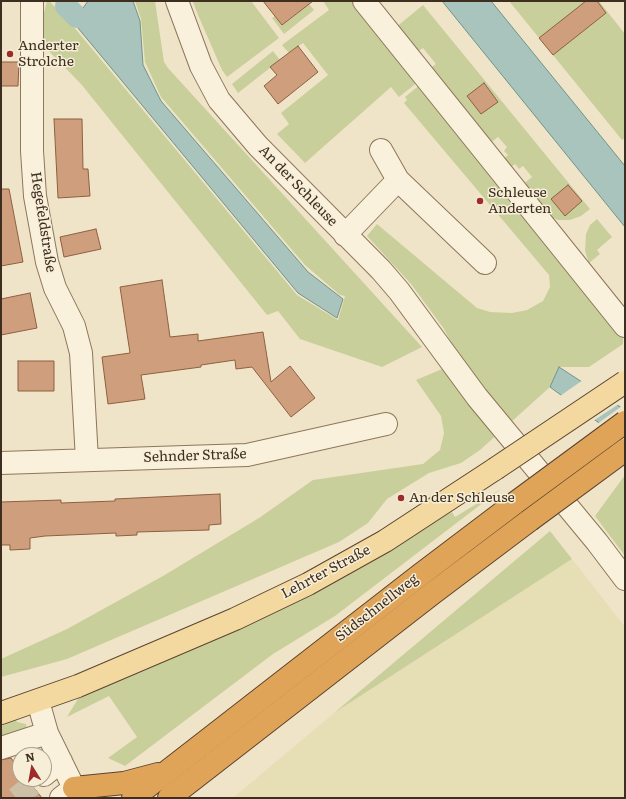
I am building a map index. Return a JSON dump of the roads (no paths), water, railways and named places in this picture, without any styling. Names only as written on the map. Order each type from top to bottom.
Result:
[{"type":"highway","name":"Südschnellweg","points":[[133,798],[420,574],[625,422]]},
{"type":"highway","name":"Südschnellweg","points":[[170,797],[432,593],[625,450]]},
{"type":"highway","points":[[68,793],[124,783],[167,772]]},
{"type":"main road","name":"Lehrter Straße","points":[[1,713],[78,686],[235,619],[308,584],[385,541],[625,382]]},
{"type":"street","name":"Hegefeldstraße","points":[[32,1],[32,151],[35,196],[47,262],[55,288],[74,326],[81,353],[87,460]]},
{"type":"street","name":"An der Schleuse","points":[[177,1],[201,66],[219,100],[258,146],[381,270],[399,291],[476,397],[598,542],[625,579]]},
{"type":"street","points":[[364,1],[625,326]]},
{"type":"street","points":[[381,150],[398,180],[485,263]]},
{"type":"street","points":[[345,235],[398,180]]},
{"type":"street","name":"Sehnder Straße","points":[[1,463],[247,455],[386,424]]},
{"type":"street","points":[[38,701],[47,732],[62,761],[68,793]]},
{"type":"street","points":[[1,748],[47,732]]},
{"type":"street","points":[[52,769],[62,761]]},
{"type":"water","points":[[88,1],[133,1],[140,21],[143,65],[161,101],[308,272],[343,299],[337,318],[298,293],[73,22]]},
{"type":"water","points":[[442,1],[491,1],[625,166],[625,227]]},
{"type":"water","points":[[559,367],[625,410],[625,442],[550,387]]},
{"type":"waterway","points":[[66,6],[77,17]]},
{"type":"tunnel","points":[[16,798],[30,787]]},
{"type":"place","name":"Anderter Strolche","points":[[10,54]]},
{"type":"place","name":"Schleuse Anderten","points":[[480,201]]},
{"type":"place","name":"An der Schleuse","points":[[401,498]]}]
